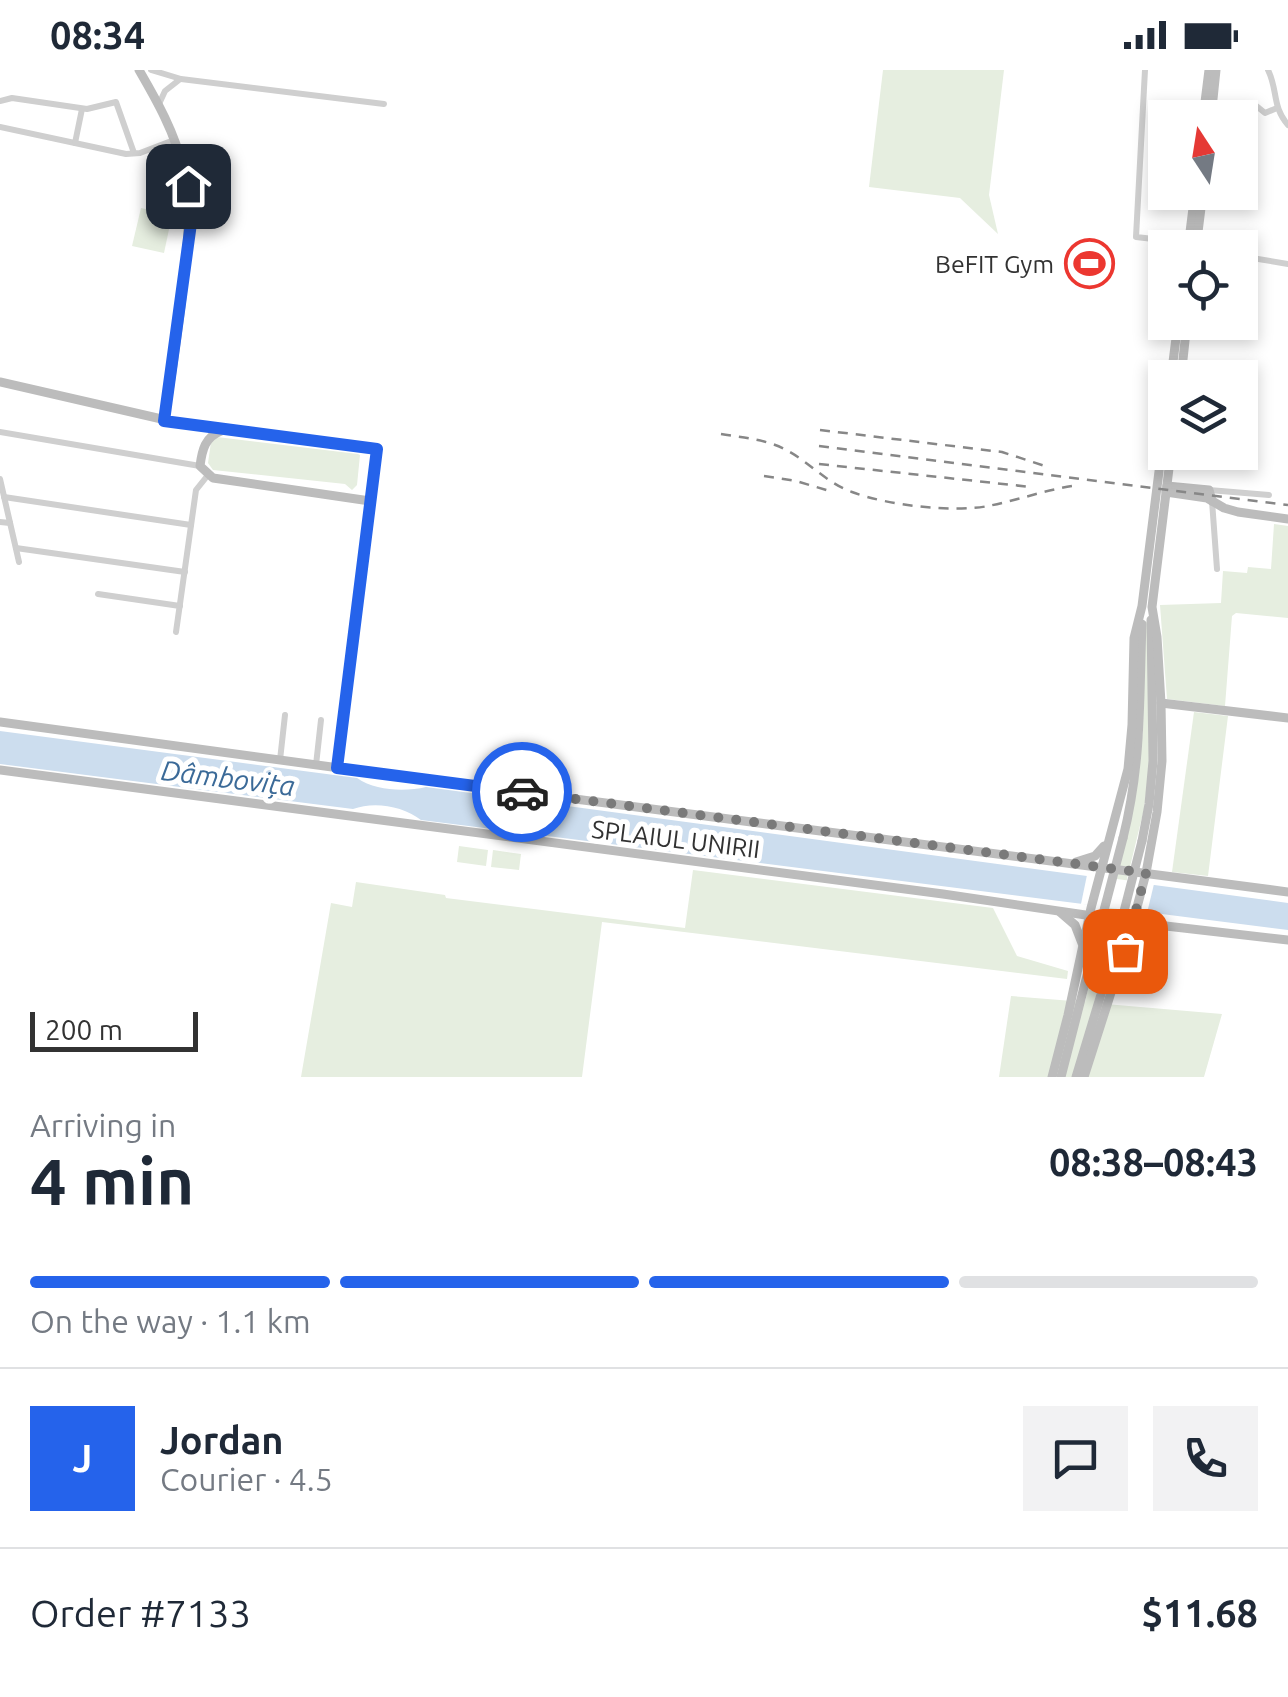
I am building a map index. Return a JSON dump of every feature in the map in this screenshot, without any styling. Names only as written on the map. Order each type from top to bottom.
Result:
[{"type":"main road","points":[[139,70],[174,140],[189,190],[192,216],[164,421]]},
{"type":"main road","points":[[1205,100],[1208,70]]},
{"type":"main road","points":[[1213,100],[1216,70]]},
{"type":"main road","points":[[0,382],[180,424],[377,449],[337,768]]},
{"type":"main road","points":[[180,424],[194,433],[202,451]]},
{"type":"main road","points":[[226,430],[209,438],[202,451],[200,466],[218,480],[370,501]]},
{"type":"main road","points":[[1062,1077],[1136,777],[1160,470]]},
{"type":"main road","points":[[1052,1077],[1129,758],[1134,646],[1147,607],[1169,470]]},
{"type":"main road","points":[[1166,489],[1209,490],[1212,501]]},
{"type":"main road","points":[[1166,489],[1201,497],[1238,512],[1288,519]]},
{"type":"main road","points":[[1076,1077],[1146,843],[1160,781],[1157,637],[1147,607]]},
{"type":"main road","points":[[1084,1077],[1146,873],[1153,761],[1147,607]]},
{"type":"main road","points":[[1161,703],[1288,718]]},
{"type":"main road","name":"SPLAIUL UNIRII","points":[[0,722],[1288,892]]},
{"type":"main road","name":"SPLAIUL UNIRII","points":[[0,770],[1288,940]]},
{"type":"main road","points":[[1071,863],[1098,854],[1111,835]]},
{"type":"main road","points":[[1146,843],[1156,863],[1176,876]]},
{"type":"main road","points":[[1059,911],[1075,926],[1082,946]]},
{"type":"main road","points":[[1125,951],[1144,930],[1177,928]]},
{"type":"street","points":[[151,70],[182,79],[384,104]]},
{"type":"street","points":[[1145,70],[1136,236],[1148,238]]},
{"type":"street","points":[[1268,70],[1277,108],[1288,125]]},
{"type":"street","points":[[159,105],[165,91],[182,79]]},
{"type":"street","points":[[0,103],[4,98],[12,98],[82,109],[116,102],[137,153]]},
{"type":"street","points":[[1258,107],[1265,113],[1277,108]]},
{"type":"street","points":[[75,143],[82,109]]},
{"type":"street","points":[[0,128],[137,153],[174,140]]},
{"type":"street","points":[[1258,259],[1288,264]]},
{"type":"street","points":[[0,432],[200,466]]},
{"type":"street","points":[[176,632],[196,490],[208,475]]},
{"type":"street","points":[[0,479],[3,506],[20,562]]},
{"type":"street","points":[[1209,490],[1269,495]]},
{"type":"street","points":[[4,497],[191,524]]},
{"type":"street","points":[[1212,501],[1218,570]]},
{"type":"street","points":[[0,522],[10,523]]},
{"type":"street","points":[[16,548],[184,572]]},
{"type":"street","points":[[98,594],[180,606]]},
{"type":"street","points":[[280,760],[284,716]]},
{"type":"street","points":[[316,765],[321,720]]},
{"type":"shaded area","points":[[883,70],[1004,70],[989,195],[998,234],[960,198],[869,187]]},
{"type":"shaded area","points":[[141,208],[172,215],[164,253],[132,246]]},
{"type":"shaded area","points":[[217,437],[358,454],[357,485],[352,490],[345,484],[213,470],[208,463],[211,442]]},
{"type":"shaded area","points":[[1274,524],[1288,526],[1288,618],[1236,613],[1232,616],[1225,706],[1167,699],[1160,605],[1221,603],[1223,571],[1271,569]]},
{"type":"shaded area","points":[[1145,621],[1149,769],[1144,809],[1094,1003],[1222,1014],[1204,1077],[999,1077],[1011,996],[1085,1002],[1136,788],[1143,730]]},
{"type":"shaded area","points":[[1194,712],[1228,716],[1208,876],[1172,872]]},
{"type":"shaded area","points":[[459,846],[488,850],[486,866],[457,862]]},
{"type":"shaded area","points":[[493,850],[521,854],[519,870],[491,867]]},
{"type":"shaded area","points":[[693,870],[993,908],[1017,956],[1068,971],[1067,979],[602,922],[582,1077],[301,1077],[331,903],[352,907],[356,882],[446,898],[685,928]]},
{"type":"water","name":"Dâmbovița","points":[[0,731],[357,778],[391,789],[426,787],[1288,903],[1288,930],[421,820],[388,806],[353,809],[0,764]]},
{"type":"pier","points":[[1087,875],[1154,884],[1147,913],[1081,904]]},
{"type":"railway","points":[[820,430],[1002,452],[1045,466]]},
{"type":"railway","points":[[721,434],[780,447],[843,488],[901,504],[974,508],[1078,485]]},
{"type":"railway","points":[[819,446],[1288,505]]},
{"type":"railway","points":[[819,464],[1031,487]]},
{"type":"railway","points":[[764,476],[833,492]]},
{"type":"way so far","points":[[522,792],[1146,873],[1125,951]]},
{"type":"place","name":"BeFIT Gym","points":[[1089,264]]},
{"type":"route","points":[[188,186],[192,216],[164,421],[377,449],[337,768],[522,792]]}]
